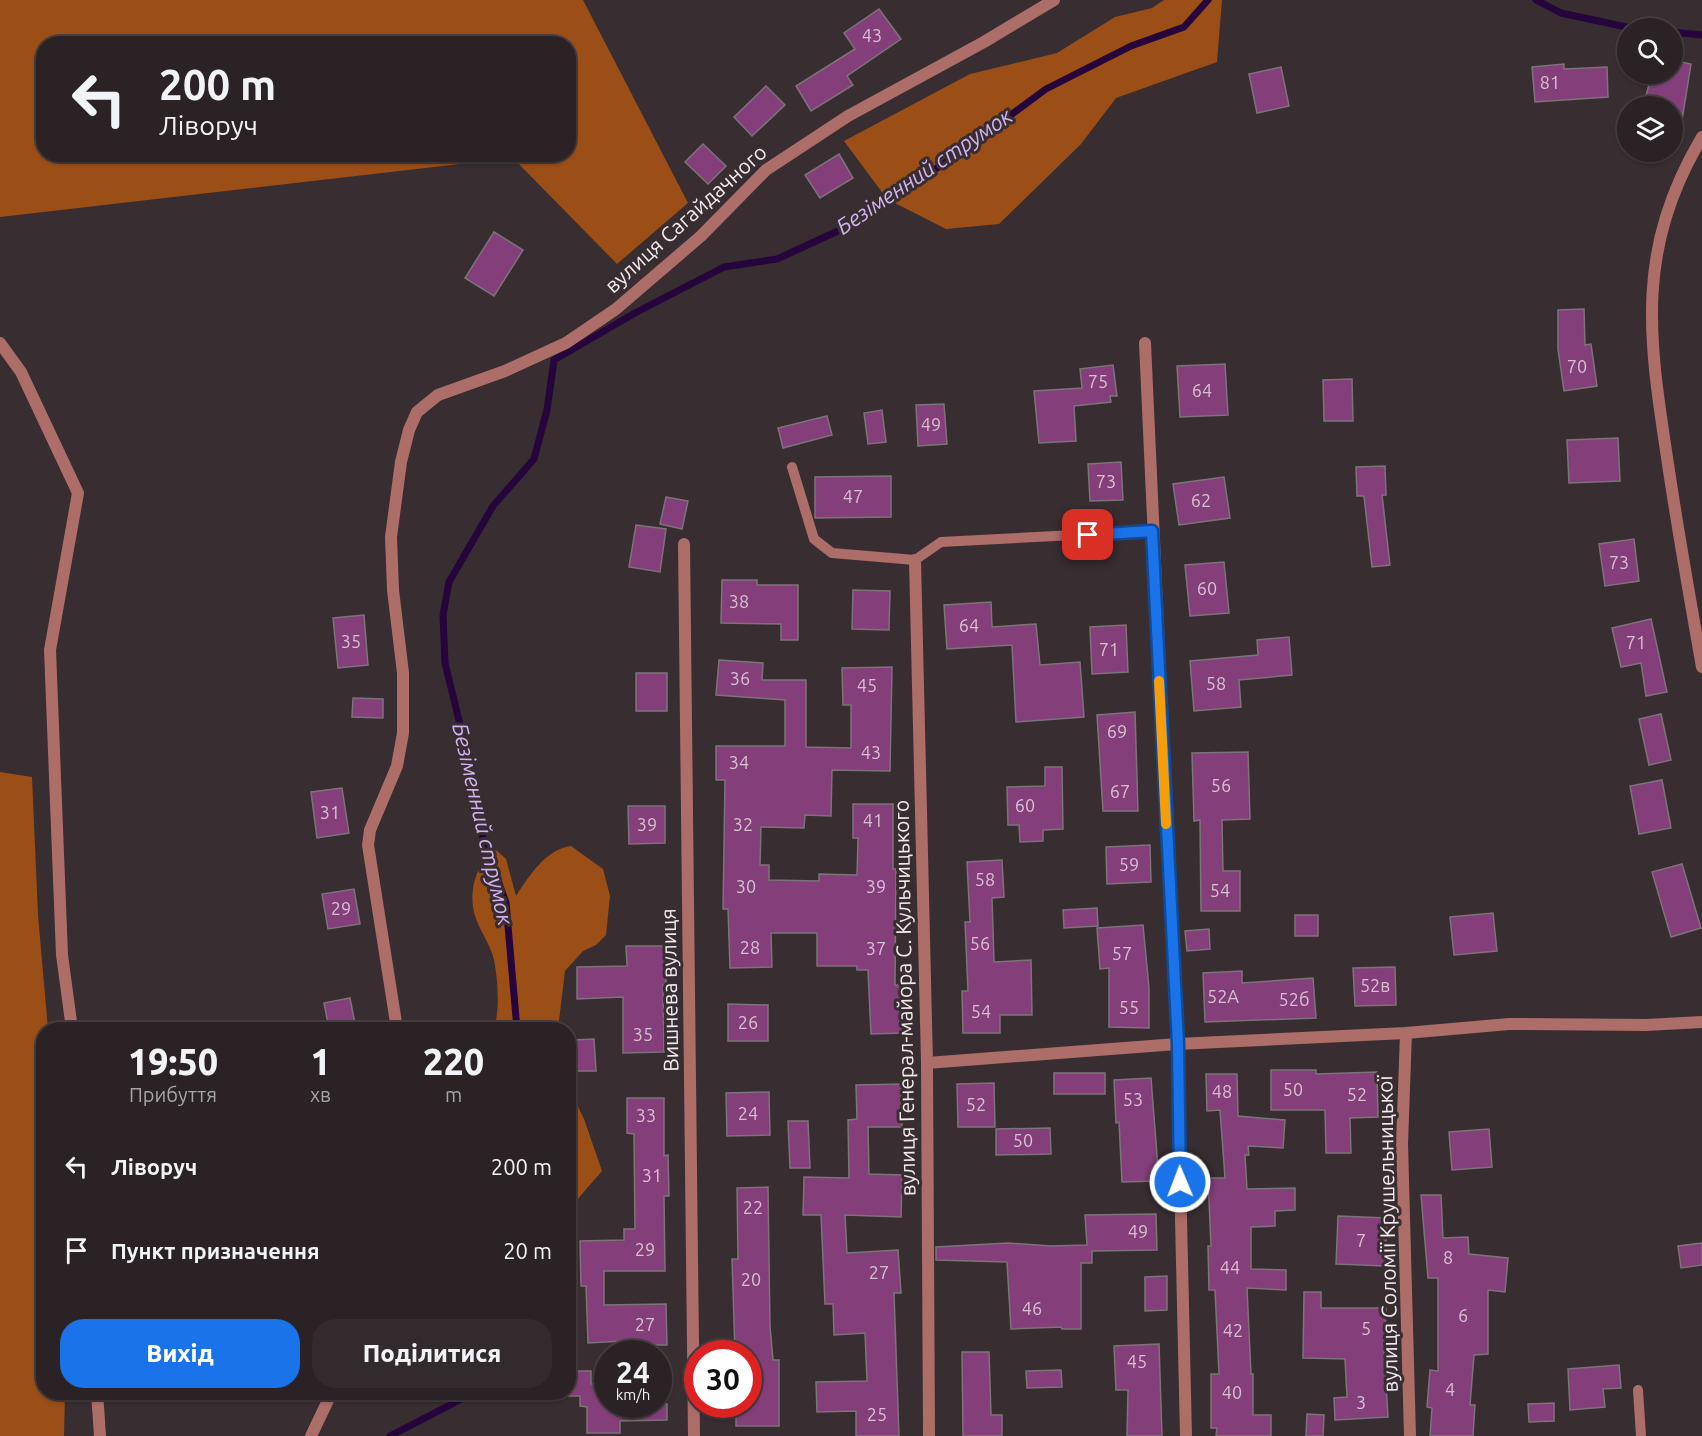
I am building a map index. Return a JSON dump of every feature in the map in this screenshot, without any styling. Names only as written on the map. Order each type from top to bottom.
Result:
[{"type":"street","name":"вулиця Сагайдачного","points":[[396,1022],[368,844],[370,830],[397,766],[403,733],[402,657],[393,590],[391,537],[401,462],[409,430],[417,412],[438,395],[505,372],[566,343],[616,309],[702,236],[766,170],[848,116],[1054,0]]},
{"type":"street","points":[[1702,137],[1670,201],[1657,254],[1650,318],[1656,390],[1702,667]]},
{"type":"street","points":[[0,343],[21,372],[78,493],[50,650],[62,955],[71,1022]]},
{"type":"street","points":[[1145,343],[1152,531],[1178,1044],[1186,1436]]},
{"type":"street","name":"Вишнева вулиця","points":[[684,544],[694,1436]]},
{"type":"street","name":"вулиця Генерал-майора С. Кульчицького","points":[[915,560],[927,1063],[930,1436]]},
{"type":"street","points":[[927,1063],[1178,1044],[1406,1033],[1509,1024],[1702,1023]]},
{"type":"street","name":"вулиця Соломії Крушельницької","points":[[1406,1033],[1402,1144],[1410,1436]]},
{"type":"street","points":[[98,1400],[100,1436]]},
{"type":"street","points":[[310,1436],[328,1400]]},
{"type":"lane","points":[[792,467],[814,538],[832,553],[915,560],[941,542],[1152,531]]},
{"type":"lane","points":[[1638,1390],[1641,1436]]},
{"type":"shaded area","points":[[0,0],[583,0],[688,203],[617,264],[517,162],[576,162],[576,36],[36,36],[36,162],[478,162],[0,217]]},
{"type":"shaded area","points":[[1164,0],[1222,0],[1217,62],[1116,98],[1081,144],[999,224],[946,229],[887,199],[844,141],[970,74],[1057,53],[1115,17],[1152,8]]},
{"type":"shaded area","points":[[0,772],[32,777],[38,915],[47,1022],[36,1022],[36,1400],[65,1400],[64,1436],[0,1436]]},
{"type":"shaded area","points":[[571,846],[603,869],[610,896],[606,935],[596,945],[583,951],[565,971],[559,1022],[496,1022],[498,1004],[494,960],[474,914],[472,899],[474,883],[480,867],[496,850],[506,859],[516,896],[539,865],[562,848]]},
{"type":"shaded area","points":[[576,1102],[584,1119],[602,1171],[576,1201]]},
{"type":"building","points":[[879,9],[901,39],[847,76],[853,85],[811,111],[796,86],[855,49],[844,33]]},
{"type":"building","points":[[1683,62],[1691,64],[1683,114],[1683,96],[1646,96],[1649,84],[1683,84]]},
{"type":"building","points":[[1564,64],[1564,69],[1607,67],[1608,97],[1535,102],[1532,67]]},
{"type":"building","points":[[1281,67],[1289,106],[1257,113],[1249,74]]},
{"type":"building","points":[[766,86],[785,105],[752,136],[734,117]]},
{"type":"building","points":[[703,144],[726,166],[708,184],[685,162]]},
{"type":"building","points":[[839,154],[853,178],[820,198],[805,175]]},
{"type":"building","points":[[494,232],[523,250],[494,296],[465,278]]},
{"type":"building","points":[[1584,309],[1585,345],[1591,344],[1597,386],[1564,391],[1558,349],[1558,310]]},
{"type":"building","points":[[1225,364],[1228,415],[1180,417],[1177,366]]},
{"type":"building","points":[[1113,365],[1117,396],[1110,396],[1111,402],[1074,406],[1076,441],[1039,443],[1034,391],[1082,388],[1080,369]]},
{"type":"building","points":[[1352,379],[1353,421],[1324,421],[1323,380]]},
{"type":"building","points":[[944,404],[947,444],[918,446],[916,405]]},
{"type":"building","points":[[882,410],[886,442],[868,444],[864,413]]},
{"type":"building","points":[[827,416],[832,435],[783,448],[778,428]]},
{"type":"building","points":[[1618,438],[1620,481],[1569,483],[1567,440]]},
{"type":"building","points":[[1121,462],[1123,500],[1090,501],[1088,464]]},
{"type":"building","points":[[1385,466],[1386,495],[1382,495],[1390,565],[1372,567],[1364,496],[1357,496],[1356,467]]},
{"type":"building","points":[[891,476],[891,517],[815,518],[815,477]]},
{"type":"building","points":[[1224,477],[1230,518],[1179,525],[1173,484]]},
{"type":"building","points":[[666,497],[688,501],[682,529],[660,524]]},
{"type":"building","points":[[636,525],[666,529],[660,572],[629,567]]},
{"type":"building","points":[[1634,539],[1639,581],[1605,586],[1599,544]]},
{"type":"building","points":[[1224,562],[1229,613],[1190,616],[1185,565]]},
{"type":"building","points":[[722,580],[757,580],[757,585],[798,585],[798,640],[781,640],[781,624],[721,623]]},
{"type":"building","points":[[853,590],[890,591],[889,630],[852,629]]},
{"type":"building","points":[[991,602],[992,627],[1036,624],[1040,665],[1080,662],[1084,717],[1016,722],[1012,645],[947,649],[944,605]]},
{"type":"building","points":[[364,615],[368,665],[338,668],[333,618]]},
{"type":"building","points":[[1651,619],[1667,692],[1646,696],[1641,663],[1621,667],[1612,628]]},
{"type":"building","points":[[1126,625],[1128,672],[1092,674],[1090,627]]},
{"type":"building","points":[[1289,637],[1292,675],[1239,680],[1241,707],[1194,711],[1190,661],[1258,655],[1257,640]]},
{"type":"building","points":[[719,660],[763,663],[762,680],[806,680],[806,747],[851,748],[851,705],[843,705],[842,668],[892,667],[890,771],[832,770],[831,816],[805,815],[804,828],[761,827],[760,865],[769,865],[769,880],[819,881],[819,874],[857,875],[858,838],[853,838],[853,804],[893,804],[893,869],[896,869],[895,985],[899,985],[902,1033],[871,1034],[868,970],[857,970],[857,966],[817,966],[817,933],[771,933],[772,967],[730,968],[728,909],[723,909],[725,780],[716,780],[716,746],[785,746],[785,700],[716,695]]},
{"type":"building","points":[[636,673],[667,673],[667,711],[636,711]]},
{"type":"building","points":[[353,698],[383,699],[383,718],[352,717]]},
{"type":"building","points":[[1135,712],[1138,811],[1103,811],[1097,715]]},
{"type":"building","points":[[1661,714],[1671,760],[1649,765],[1639,719]]},
{"type":"building","points":[[1248,752],[1250,819],[1222,820],[1223,871],[1240,871],[1240,911],[1201,911],[1200,820],[1194,821],[1192,753]]},
{"type":"building","points":[[1045,767],[1062,767],[1063,829],[1043,830],[1043,841],[1020,842],[1019,825],[1008,825],[1007,787],[1045,786]]},
{"type":"building","points":[[1662,780],[1671,828],[1639,834],[1630,786]]},
{"type":"building","points":[[342,788],[349,833],[317,838],[311,792]]},
{"type":"building","points":[[628,806],[665,806],[665,843],[629,844]]},
{"type":"building","points":[[1150,845],[1151,882],[1107,884],[1106,847]]},
{"type":"building","points":[[1002,860],[1004,897],[992,898],[994,962],[1031,960],[1032,1015],[1000,1015],[1000,1033],[963,1033],[962,991],[968,991],[965,922],[970,922],[967,862]]},
{"type":"building","points":[[1682,864],[1701,928],[1671,937],[1652,872]]},
{"type":"building","points":[[354,889],[360,924],[328,929],[322,894]]},
{"type":"building","points":[[1097,908],[1098,926],[1064,928],[1063,910]]},
{"type":"building","points":[[1493,913],[1497,951],[1454,955],[1450,917]]},
{"type":"building","points":[[1295,915],[1318,915],[1318,936],[1295,936]]},
{"type":"building","points":[[1143,925],[1149,988],[1149,1028],[1109,1027],[1109,968],[1100,969],[1097,928]]},
{"type":"building","points":[[1209,929],[1210,949],[1187,951],[1185,931]]},
{"type":"building","points":[[626,946],[666,946],[666,985],[663,985],[664,1052],[623,1053],[623,997],[577,999],[577,967],[627,966]]},
{"type":"building","points":[[1395,967],[1396,1005],[1355,1006],[1353,968]]},
{"type":"building","points":[[1242,971],[1242,983],[1313,978],[1316,1018],[1205,1022],[1203,973]]},
{"type":"building","points":[[350,998],[355,1022],[328,1022],[324,1003]]},
{"type":"building","points":[[728,1004],[768,1005],[768,1041],[728,1041]]},
{"type":"building","points":[[594,1039],[596,1071],[576,1071],[576,1040]]},
{"type":"building","points":[[1271,1070],[1316,1070],[1316,1074],[1377,1072],[1378,1117],[1350,1118],[1351,1153],[1326,1153],[1325,1110],[1271,1110]]},
{"type":"building","points":[[1054,1073],[1105,1073],[1105,1094],[1054,1094]]},
{"type":"building","points":[[1206,1074],[1237,1074],[1238,1116],[1285,1120],[1283,1148],[1248,1146],[1249,1155],[1245,1155],[1247,1189],[1295,1188],[1295,1210],[1275,1211],[1275,1226],[1251,1227],[1251,1269],[1286,1270],[1286,1290],[1247,1288],[1251,1374],[1253,1374],[1253,1415],[1271,1415],[1271,1436],[1216,1436],[1217,1428],[1211,1428],[1211,1374],[1219,1374],[1215,1290],[1209,1290],[1208,1246],[1211,1246],[1208,1178],[1225,1178],[1220,1110],[1207,1111]]},
{"type":"building","points":[[1151,1078],[1159,1181],[1122,1182],[1114,1080]]},
{"type":"building","points":[[994,1083],[995,1127],[958,1127],[957,1084]]},
{"type":"building","points":[[901,1084],[902,1127],[868,1127],[869,1174],[902,1175],[901,1217],[845,1215],[847,1253],[898,1250],[901,1293],[894,1293],[899,1436],[856,1436],[856,1411],[817,1412],[816,1382],[867,1381],[865,1333],[834,1335],[833,1304],[825,1304],[821,1215],[803,1215],[804,1177],[849,1178],[848,1120],[857,1119],[856,1085]]},
{"type":"building","points":[[769,1092],[770,1135],[727,1136],[726,1093]]},
{"type":"building","points":[[627,1098],[664,1098],[664,1156],[668,1155],[669,1196],[664,1196],[665,1271],[604,1271],[604,1305],[666,1304],[667,1340],[594,1340],[594,1343],[588,1343],[586,1286],[581,1286],[580,1241],[624,1240],[624,1229],[635,1229],[634,1134],[627,1133]]},
{"type":"building","points":[[788,1121],[808,1121],[810,1168],[790,1168]]},
{"type":"building","points":[[1050,1128],[1051,1154],[996,1155],[996,1129]]},
{"type":"building","points":[[1489,1129],[1492,1167],[1452,1170],[1449,1132]]},
{"type":"building","points":[[768,1187],[770,1326],[773,1360],[779,1360],[779,1426],[736,1426],[736,1418],[762,1418],[762,1340],[735,1340],[732,1259],[738,1259],[737,1188]]},
{"type":"building","points":[[1421,1195],[1441,1195],[1443,1238],[1468,1237],[1469,1254],[1508,1258],[1505,1292],[1488,1290],[1488,1354],[1474,1355],[1470,1405],[1475,1405],[1473,1436],[1430,1436],[1432,1408],[1427,1407],[1430,1370],[1438,1371],[1438,1278],[1428,1278]]},
{"type":"building","points":[[1156,1214],[1157,1250],[1092,1251],[1092,1263],[1081,1263],[1081,1329],[1062,1329],[1061,1327],[1011,1329],[1007,1262],[936,1260],[936,1247],[1008,1243],[1051,1246],[1087,1245],[1085,1215]]},
{"type":"building","points":[[1338,1216],[1387,1218],[1385,1266],[1336,1264]]},
{"type":"building","points":[[1702,1243],[1702,1265],[1681,1268],[1678,1246]]},
{"type":"building","points":[[1167,1276],[1167,1310],[1145,1311],[1145,1277]]},
{"type":"building","points":[[1304,1292],[1321,1292],[1321,1308],[1386,1308],[1384,1350],[1388,1417],[1335,1420],[1334,1398],[1347,1397],[1345,1359],[1303,1358]]},
{"type":"building","points":[[1159,1344],[1162,1436],[1127,1436],[1128,1390],[1116,1390],[1114,1346]]},
{"type":"building","points":[[962,1352],[989,1352],[991,1415],[1002,1415],[1002,1436],[963,1436]]},
{"type":"building","points":[[1619,1365],[1621,1388],[1603,1389],[1605,1407],[1570,1410],[1568,1369]]},
{"type":"building","points":[[1061,1370],[1062,1387],[1027,1388],[1026,1371]]},
{"type":"building","points":[[576,1371],[591,1371],[591,1384],[594,1384],[594,1418],[667,1418],[667,1420],[620,1421],[620,1433],[587,1433],[587,1407],[580,1406],[580,1396],[576,1396]]},
{"type":"building","points":[[1554,1403],[1554,1421],[1529,1422],[1528,1404]]},
{"type":"building","points":[[1307,1414],[1324,1415],[1323,1436],[1306,1436]]},
{"type":"waterway","name":"Безіменний струмок","points":[[516,1022],[506,903],[478,824],[466,749],[445,663],[443,615],[449,582],[493,506],[534,459],[547,410],[554,360],[635,313],[724,267],[777,259],[851,225],[955,156],[1046,89],[1131,46],[1184,27],[1208,0]]},
{"type":"waterway","name":"Безіменний струмок","points":[[1536,0],[1561,13],[1617,25]]},
{"type":"waterway","name":"Безіменний струмок","points":[[1683,33],[1702,35]]},
{"type":"waterway","name":"Безіменний струмок","points":[[390,1436],[460,1400]]},
{"type":"slow traffic","points":[[1159,681],[1166,824]]},
{"type":"route","points":[[1088,535],[1152,531],[1178,1044],[1180,1182]]}]
